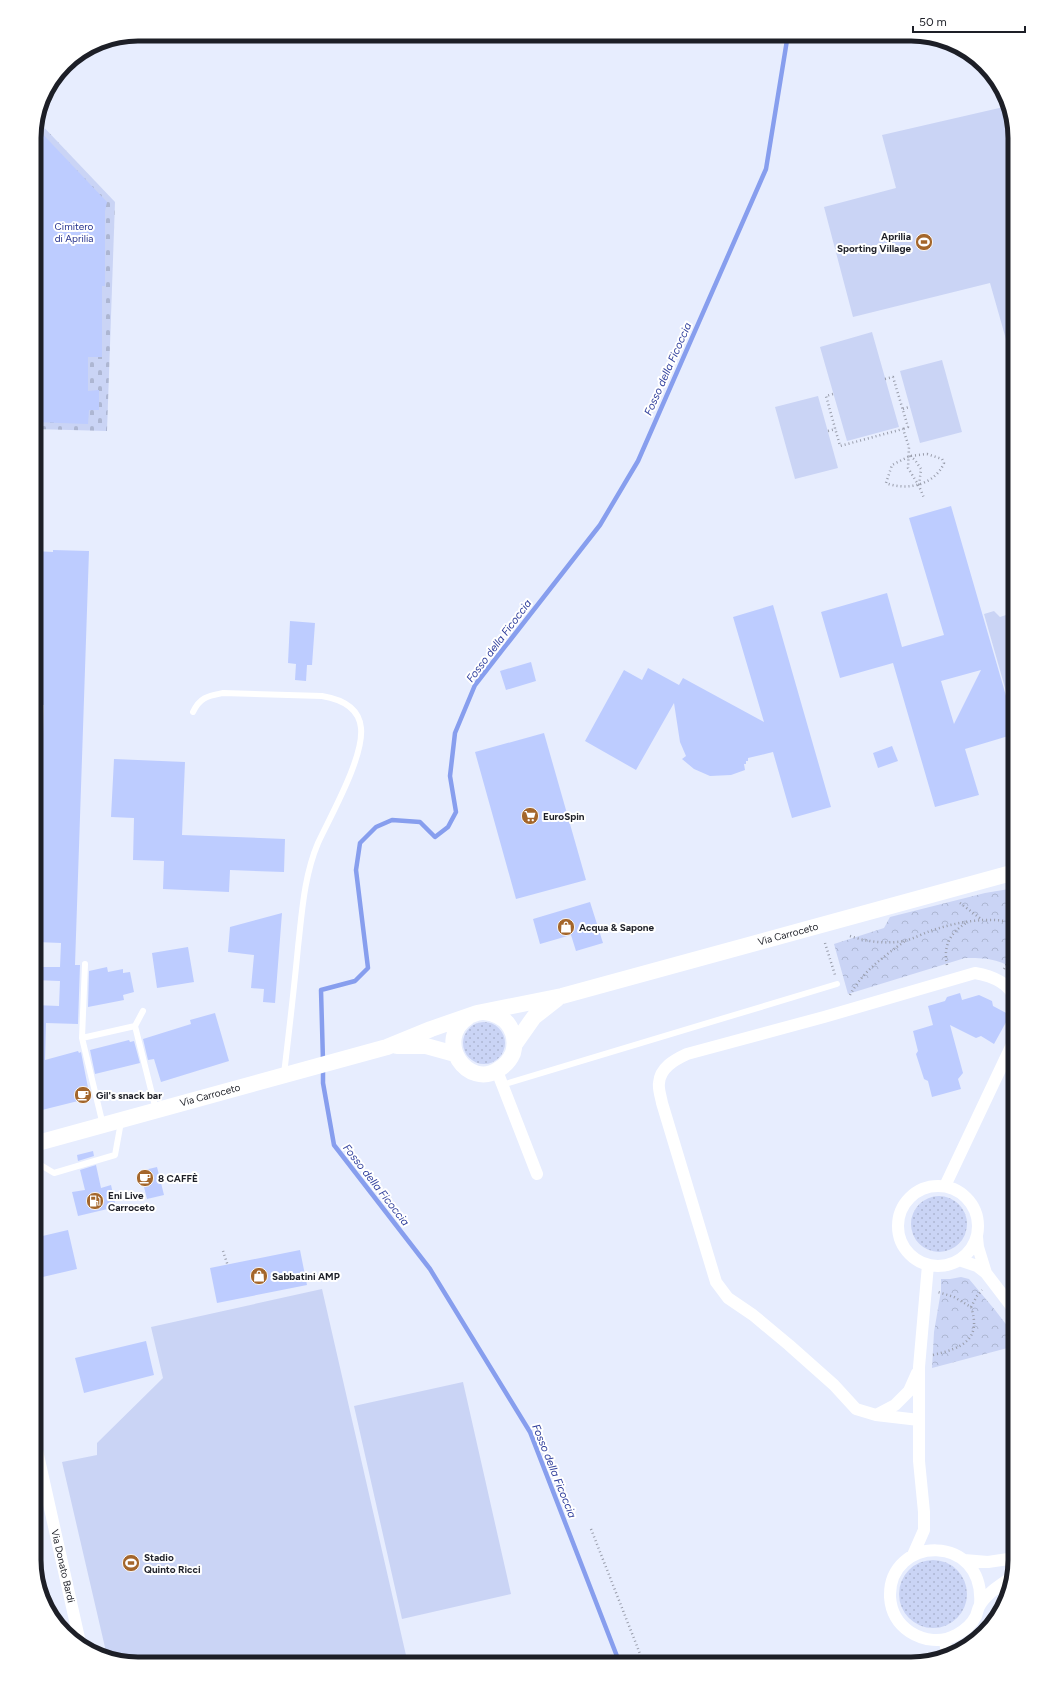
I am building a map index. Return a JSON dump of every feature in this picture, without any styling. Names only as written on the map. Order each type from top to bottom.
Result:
[{"type":"street","name":"Via Carroceto","points":[[41,1142],[387,1047],[431,1029],[477,1014],[562,996],[1008,874]]},
{"type":"street","points":[[919,1420],[876,1415],[856,1409],[834,1385],[789,1345],[728,1298],[716,1282],[662,1102],[658,1084],[663,1072],[672,1061],[687,1054],[831,1015],[976,973],[990,975],[1003,983],[1008,990]]},
{"type":"street","name":"Via Carroceto","points":[[500,1078],[515,1044],[534,1017],[547,1005],[562,996]]},
{"type":"street","points":[[515,1044],[513,1034],[506,1021],[497,1015],[477,1014],[462,1022],[455,1031],[453,1043],[455,1054],[462,1065],[471,1071],[500,1078],[537,1174]]},
{"type":"street","name":"Via Carroceto","points":[[387,1047],[426,1046],[455,1054]]},
{"type":"street","points":[[945,1186],[1008,1053]]},
{"type":"street","points":[[977,1237],[973,1246],[958,1260],[949,1264],[938,1266],[928,1264],[915,1259],[906,1250],[900,1237],[898,1224],[901,1211],[908,1199],[918,1191],[931,1186],[945,1186],[957,1191],[968,1199],[975,1210],[978,1223],[978,1247],[986,1273]]},
{"type":"street","points":[[958,1260],[977,1266],[986,1273],[1008,1302]]},
{"type":"street","points":[[913,1555],[924,1530],[924,1512],[919,1461],[919,1367],[928,1264]]},
{"type":"street","points":[[876,1415],[895,1405],[909,1391],[919,1367]]},
{"type":"street","name":"Via Donato Bardi","points":[[41,1468],[78,1636]]},
{"type":"street","points":[[41,1496],[47,1495]]},
{"type":"street","points":[[926,1550],[940,1550],[953,1553],[964,1560],[973,1569],[981,1592],[980,1604],[976,1617],[968,1627],[957,1635],[944,1640],[930,1640],[916,1636],[904,1628],[895,1617],[891,1604],[890,1589],[894,1576],[902,1564],[913,1555],[926,1550]]},
{"type":"street","points":[[964,1560],[988,1562],[1008,1559]]},
{"type":"street","points":[[980,1604],[995,1589],[1006,1581]]},
{"type":"street","points":[[944,1640],[946,1650]]},
{"type":"lane","points":[[193,712],[197,703],[209,695],[223,693],[322,696],[334,698],[343,702],[353,709],[360,718],[361,730],[358,752],[313,855],[302,904],[284,1075]]},
{"type":"lane","points":[[84,964],[82,1038],[103,1125]]},
{"type":"lane","points":[[500,1078],[837,984]]},
{"type":"lane","points":[[143,1011],[135,1026],[156,1110]]},
{"type":"lane","points":[[82,1038],[135,1026]]},
{"type":"lane","points":[[41,1165],[54,1173],[115,1155],[121,1120]]},
{"type":"path","points":[[833,394],[826,396],[840,446],[908,427],[893,377],[885,379]]},
{"type":"path","points":[[902,409],[909,407]]},
{"type":"path","points":[[903,428],[909,447],[910,456],[908,468],[919,486],[924,498]]},
{"type":"path","points":[[828,431],[836,429]]},
{"type":"path","points":[[927,454],[942,459],[944,463],[936,476],[919,486],[895,486],[886,483],[892,465],[910,456],[927,454]]},
{"type":"path","points":[[910,456],[921,468],[919,486]]},
{"type":"path","points":[[958,901],[981,920]]},
{"type":"path","points":[[850,995],[859,980],[876,964],[905,941],[930,931],[968,922],[981,920],[1008,922]]},
{"type":"path","points":[[947,965],[945,953],[951,935],[958,928],[968,922]]},
{"type":"path","points":[[850,936],[862,940],[882,943],[905,941]]},
{"type":"path","points":[[825,943],[837,984]]},
{"type":"path","points":[[1004,969],[1008,962]]},
{"type":"path","points":[[223,1251],[228,1266]]},
{"type":"path","points":[[930,1355],[964,1344],[972,1337],[975,1325],[971,1307],[983,1289]]},
{"type":"path","points":[[936,1291],[954,1297],[971,1307]]},
{"type":"path","points":[[591,1529],[641,1657]]},
{"type":"green space","name":"Aprilia Sporting Village","points":[[1003,107],[1008,131],[1008,346],[990,283],[853,317],[824,207],[896,188],[882,135]]},
{"type":"green space","name":"Cimitero di Aprilia","points":[[42,125],[115,202],[107,431],[41,429]]},
{"type":"green space","points":[[872,332],[899,427],[847,441],[820,347]]},
{"type":"green space","points":[[942,360],[962,432],[920,443],[900,371]]},
{"type":"green space","points":[[818,396],[838,468],[795,479],[775,407]]},
{"type":"green space","points":[[994,611],[1000,617],[1008,614],[1008,698],[984,614]]},
{"type":"green space","points":[[1008,889],[1008,966],[993,960],[965,958],[848,994],[834,944],[884,928],[890,917],[985,893]]},
{"type":"green space","points":[[484,1022],[499,1028],[505,1043],[499,1058],[484,1064],[469,1058],[463,1043],[469,1028]]},
{"type":"green space","points":[[933,1196],[945,1196],[955,1200],[963,1208],[967,1218],[967,1230],[963,1240],[955,1248],[945,1252],[933,1252],[923,1248],[915,1240],[911,1230],[911,1218],[915,1208],[923,1200]]},
{"type":"green space","points":[[961,1277],[969,1279],[1008,1327],[1008,1348],[932,1368],[934,1332],[941,1291],[941,1279]]},
{"type":"green space","name":"Stadio Quinto Ricci","points":[[322,1289],[406,1657],[131,1657],[106,1652],[62,1462],[97,1455],[97,1443],[163,1378],[151,1327]]},
{"type":"green space","points":[[463,1382],[511,1594],[402,1619],[354,1406]]},
{"type":"green space","points":[[933,1560],[946,1563],[957,1570],[964,1581],[967,1594],[964,1607],[957,1618],[946,1625],[933,1628],[920,1625],[909,1618],[902,1607],[899,1594],[902,1581],[909,1570],[920,1563]]},
{"type":"building","name":"Cimitero di Aprilia","points":[[41,132],[107,202],[105,211],[105,286],[102,286],[102,357],[88,357],[88,391],[99,390],[99,410],[89,410],[88,424],[41,422]]},
{"type":"building","points":[[951,506],[1008,703],[1008,736],[965,749],[979,795],[935,807],[893,663],[840,678],[821,612],[887,593],[902,647],[944,635],[909,518]],"holes":[[[981,670],[954,724],[941,681]]]},
{"type":"building","points":[[53,550],[89,551],[75,965],[80,965],[78,1024],[46,1023],[45,1060],[78,1051],[79,1053],[81,1052],[90,1098],[41,1110],[41,1005],[59,1006],[60,981],[41,980],[41,967],[60,967],[61,943],[41,942],[41,794],[44,705],[41,705],[41,551],[53,552]]},
{"type":"building","points":[[773,605],[831,807],[792,818],[773,752],[748,758],[746,764],[744,764],[745,770],[731,775],[710,776],[694,769],[682,759],[686,756],[680,742],[674,703],[636,770],[585,741],[624,670],[642,680],[648,668],[679,685],[683,678],[764,722],[733,617]]},
{"type":"building","points":[[290,621],[315,623],[312,665],[307,665],[306,681],[295,680],[296,664],[288,663]]},
{"type":"building","points":[[531,662],[536,681],[506,690],[500,671]]},
{"type":"building","name":"EuroSpin","points":[[544,733],[586,880],[516,899],[475,752]]},
{"type":"building","points":[[892,746],[898,761],[878,768],[873,753]]},
{"type":"building","points":[[114,759],[185,762],[182,835],[285,839],[284,872],[230,870],[229,892],[163,889],[164,861],[133,860],[134,818],[111,817]]},
{"type":"building","name":"Acqua & Sapone","points":[[590,902],[603,943],[576,951],[571,935],[540,944],[533,919]]},
{"type":"building","points":[[282,913],[275,1003],[263,1002],[264,989],[251,988],[254,955],[228,952],[230,927]]},
{"type":"building","points":[[188,947],[194,982],[157,988],[152,953]]},
{"type":"building","points":[[107,967],[108,972],[123,969],[123,973],[130,972],[134,992],[123,995],[124,1000],[88,1007],[89,971]]},
{"type":"building","points":[[960,993],[962,1000],[979,995],[992,1001],[993,1006],[1008,1014],[1008,1019],[994,1044],[981,1036],[976,1038],[950,1025],[963,1073],[958,1079],[961,1089],[932,1097],[928,1081],[924,1079],[916,1054],[918,1051],[913,1031],[933,1025],[928,1006],[945,1001],[947,997]]},
{"type":"building","points":[[215,1013],[229,1061],[161,1082],[154,1059],[148,1060],[143,1039],[191,1024],[190,1020]]},
{"type":"building","points":[[129,1040],[130,1042],[134,1041],[140,1063],[95,1074],[90,1050]]},
{"type":"building","points":[[93,1151],[94,1156],[78,1161],[77,1155]]},
{"type":"building","name":"Eni Live Carroceto","points":[[96,1165],[101,1188],[111,1185],[116,1207],[78,1216],[72,1192],[85,1190],[80,1170]]},
{"type":"building","points":[[157,1167],[164,1195],[147,1199],[140,1171]]},
{"type":"building","points":[[68,1230],[77,1269],[41,1277],[41,1236]]},
{"type":"building","name":"Sabbatini AMP","points":[[300,1250],[307,1285],[217,1303],[210,1268]]},
{"type":"building","points":[[146,1341],[154,1375],[84,1393],[75,1358]]},
{"type":"waterway","name":"Fosso della Ficoccia","points":[[323,1061],[321,990],[355,981],[368,968],[356,870],[360,843],[376,827],[392,820],[420,822],[435,837],[448,827],[456,812],[450,776],[455,733],[475,685],[600,525],[638,461],[766,169],[787,41]]},
{"type":"waterway","name":"Fosso della Ficoccia","points":[[323,1068],[323,1083],[334,1145],[430,1269],[530,1432],[617,1657]]},
{"type":"place","name":"Aprilia Sporting Village","points":[[924,242]]},
{"type":"place","name":"EuroSpin","points":[[530,816]]},
{"type":"place","name":"Acqua & Sapone","points":[[566,927]]},
{"type":"place","name":"Gil's snack bar","points":[[83,1095]]},
{"type":"place","name":"8 CAFFÈ","points":[[145,1178]]},
{"type":"place","name":"Eni Live Carroceto","points":[[95,1201]]},
{"type":"place","name":"Sabbatini AMP","points":[[259,1276]]},
{"type":"place","name":"Stadio Quinto Ricci","points":[[131,1563]]}]
